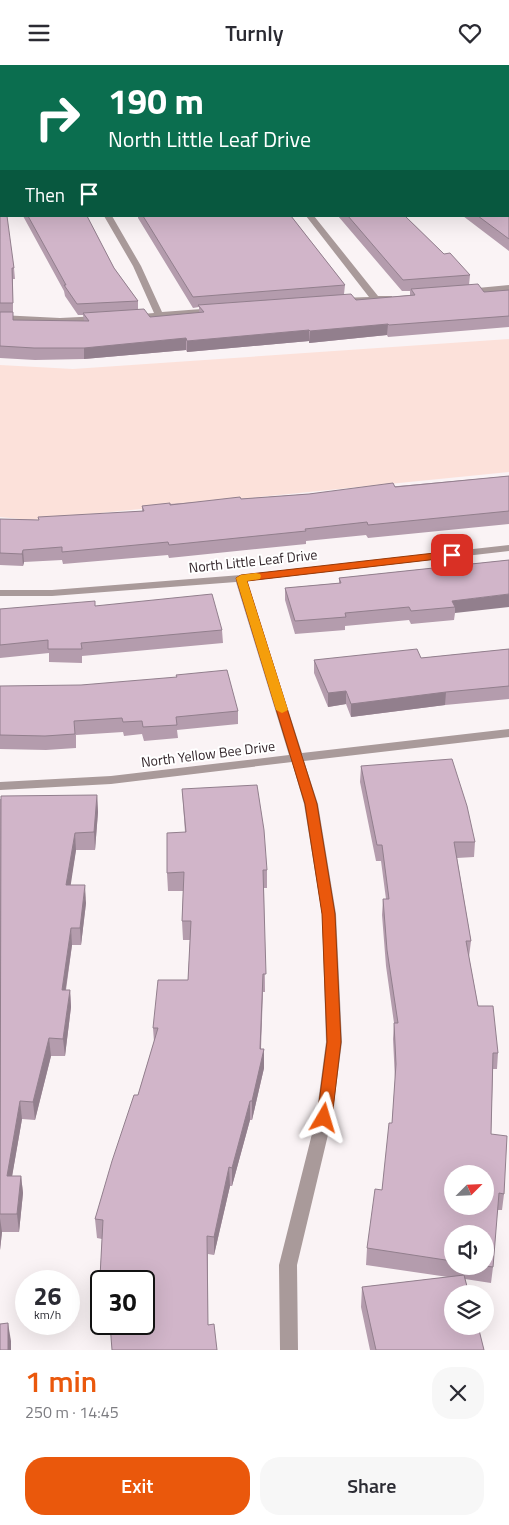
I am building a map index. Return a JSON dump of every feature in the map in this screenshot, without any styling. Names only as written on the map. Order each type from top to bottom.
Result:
[{"type":"street","points":[[109,217],[137,266],[159,315]]},
{"type":"street","points":[[311,217],[376,299]]},
{"type":"street","points":[[462,292],[509,288]]},
{"type":"street","points":[[327,302],[395,297]]},
{"type":"street","points":[[120,317],[228,310]]},
{"type":"street","points":[[0,318],[60,321],[110,318]]},
{"type":"street","name":"North Little Leaf Drive","points":[[0,593],[52,593],[241,578],[509,548]]},
{"type":"street","points":[[241,578],[311,804],[329,914],[334,1042],[324,1118],[288,1265],[288,1337],[290,1350]]},
{"type":"street","name":"North Yellow Bee Drive","points":[[0,786],[56,785],[147,777],[297,757],[509,733]]},
{"type":"shaded area","points":[[509,339],[509,472],[31,520],[0,517],[0,365],[73,369]]},
{"type":"building","points":[[0,217],[7,217],[14,268],[12,268],[13,303],[0,303]]},
{"type":"building","points":[[29,217],[88,217],[114,268],[138,301],[77,304],[64,285],[66,285]]},
{"type":"building","points":[[144,217],[292,217],[345,285],[193,297]]},
{"type":"building","points":[[349,217],[406,217],[444,254],[450,253],[470,275],[403,280]]},
{"type":"building","points":[[479,217],[509,217],[509,239]]},
{"type":"building","points":[[478,284],[484,292],[509,290],[509,316],[309,330],[187,341],[186,338],[84,348],[0,346],[0,312],[13,312],[13,320],[89,321],[83,313],[144,309],[150,317],[204,312],[198,305],[351,294],[356,300],[415,295],[411,289]]},
{"type":"building","points":[[509,476],[509,511],[368,525],[367,522],[305,529],[306,531],[169,545],[168,542],[62,552],[62,547],[23,550],[22,554],[0,553],[0,519],[39,520],[38,517],[144,511],[142,506],[170,503],[170,505],[240,497],[241,499],[309,494],[393,483],[395,487]]},
{"type":"building","points":[[509,560],[509,594],[452,601],[455,607],[411,611],[409,607],[345,613],[346,617],[295,621],[285,588],[341,583],[339,578]]},
{"type":"building","points":[[212,594],[222,630],[81,643],[82,649],[48,649],[48,640],[0,645],[0,609],[95,601],[95,606]]},
{"type":"building","points":[[417,649],[421,658],[509,649],[509,686],[351,704],[346,691],[328,693],[314,660]]},
{"type":"building","points":[[227,670],[238,711],[176,717],[177,725],[143,727],[142,721],[123,722],[122,718],[74,721],[75,734],[45,736],[0,735],[0,686],[81,685],[177,677],[176,675]]},
{"type":"building","points":[[452,759],[467,806],[475,842],[454,842],[471,941],[466,941],[478,1006],[493,1006],[498,1053],[493,1053],[491,1134],[507,1136],[504,1194],[499,1193],[494,1255],[494,1225],[444,1225],[444,1260],[367,1248],[375,1189],[382,1190],[389,1123],[392,1123],[396,1064],[394,1023],[398,1023],[387,950],[383,899],[389,899],[382,845],[377,845],[361,766]]},
{"type":"building","points":[[257,785],[264,830],[267,870],[263,870],[266,974],[263,974],[260,1049],[264,1049],[252,1101],[250,1101],[232,1168],[229,1167],[214,1237],[207,1236],[208,1325],[214,1324],[217,1350],[112,1350],[111,1335],[155,1335],[155,1270],[100,1270],[103,1220],[95,1219],[112,1161],[134,1095],[138,1095],[158,1028],[153,1028],[158,980],[188,980],[191,921],[182,921],[184,872],[167,873],[167,833],[186,832],[182,789]]},
{"type":"building","points":[[97,795],[94,832],[75,833],[66,885],[85,885],[80,928],[71,928],[62,990],[70,990],[63,1039],[49,1038],[33,1102],[20,1101],[7,1176],[21,1176],[17,1214],[0,1214],[1,796]]},
{"type":"building","points":[[464,1275],[467,1285],[444,1285],[444,1335],[480,1335],[484,1350],[376,1350],[362,1287]]},
{"type":"building","points":[[8,1323],[8,1350],[0,1350],[0,1324]]},
{"type":"slow traffic","points":[[256,576],[241,578],[282,710]]},
{"type":"route","points":[[324,1118],[334,1042],[329,914],[311,804],[241,578],[452,555]]}]
